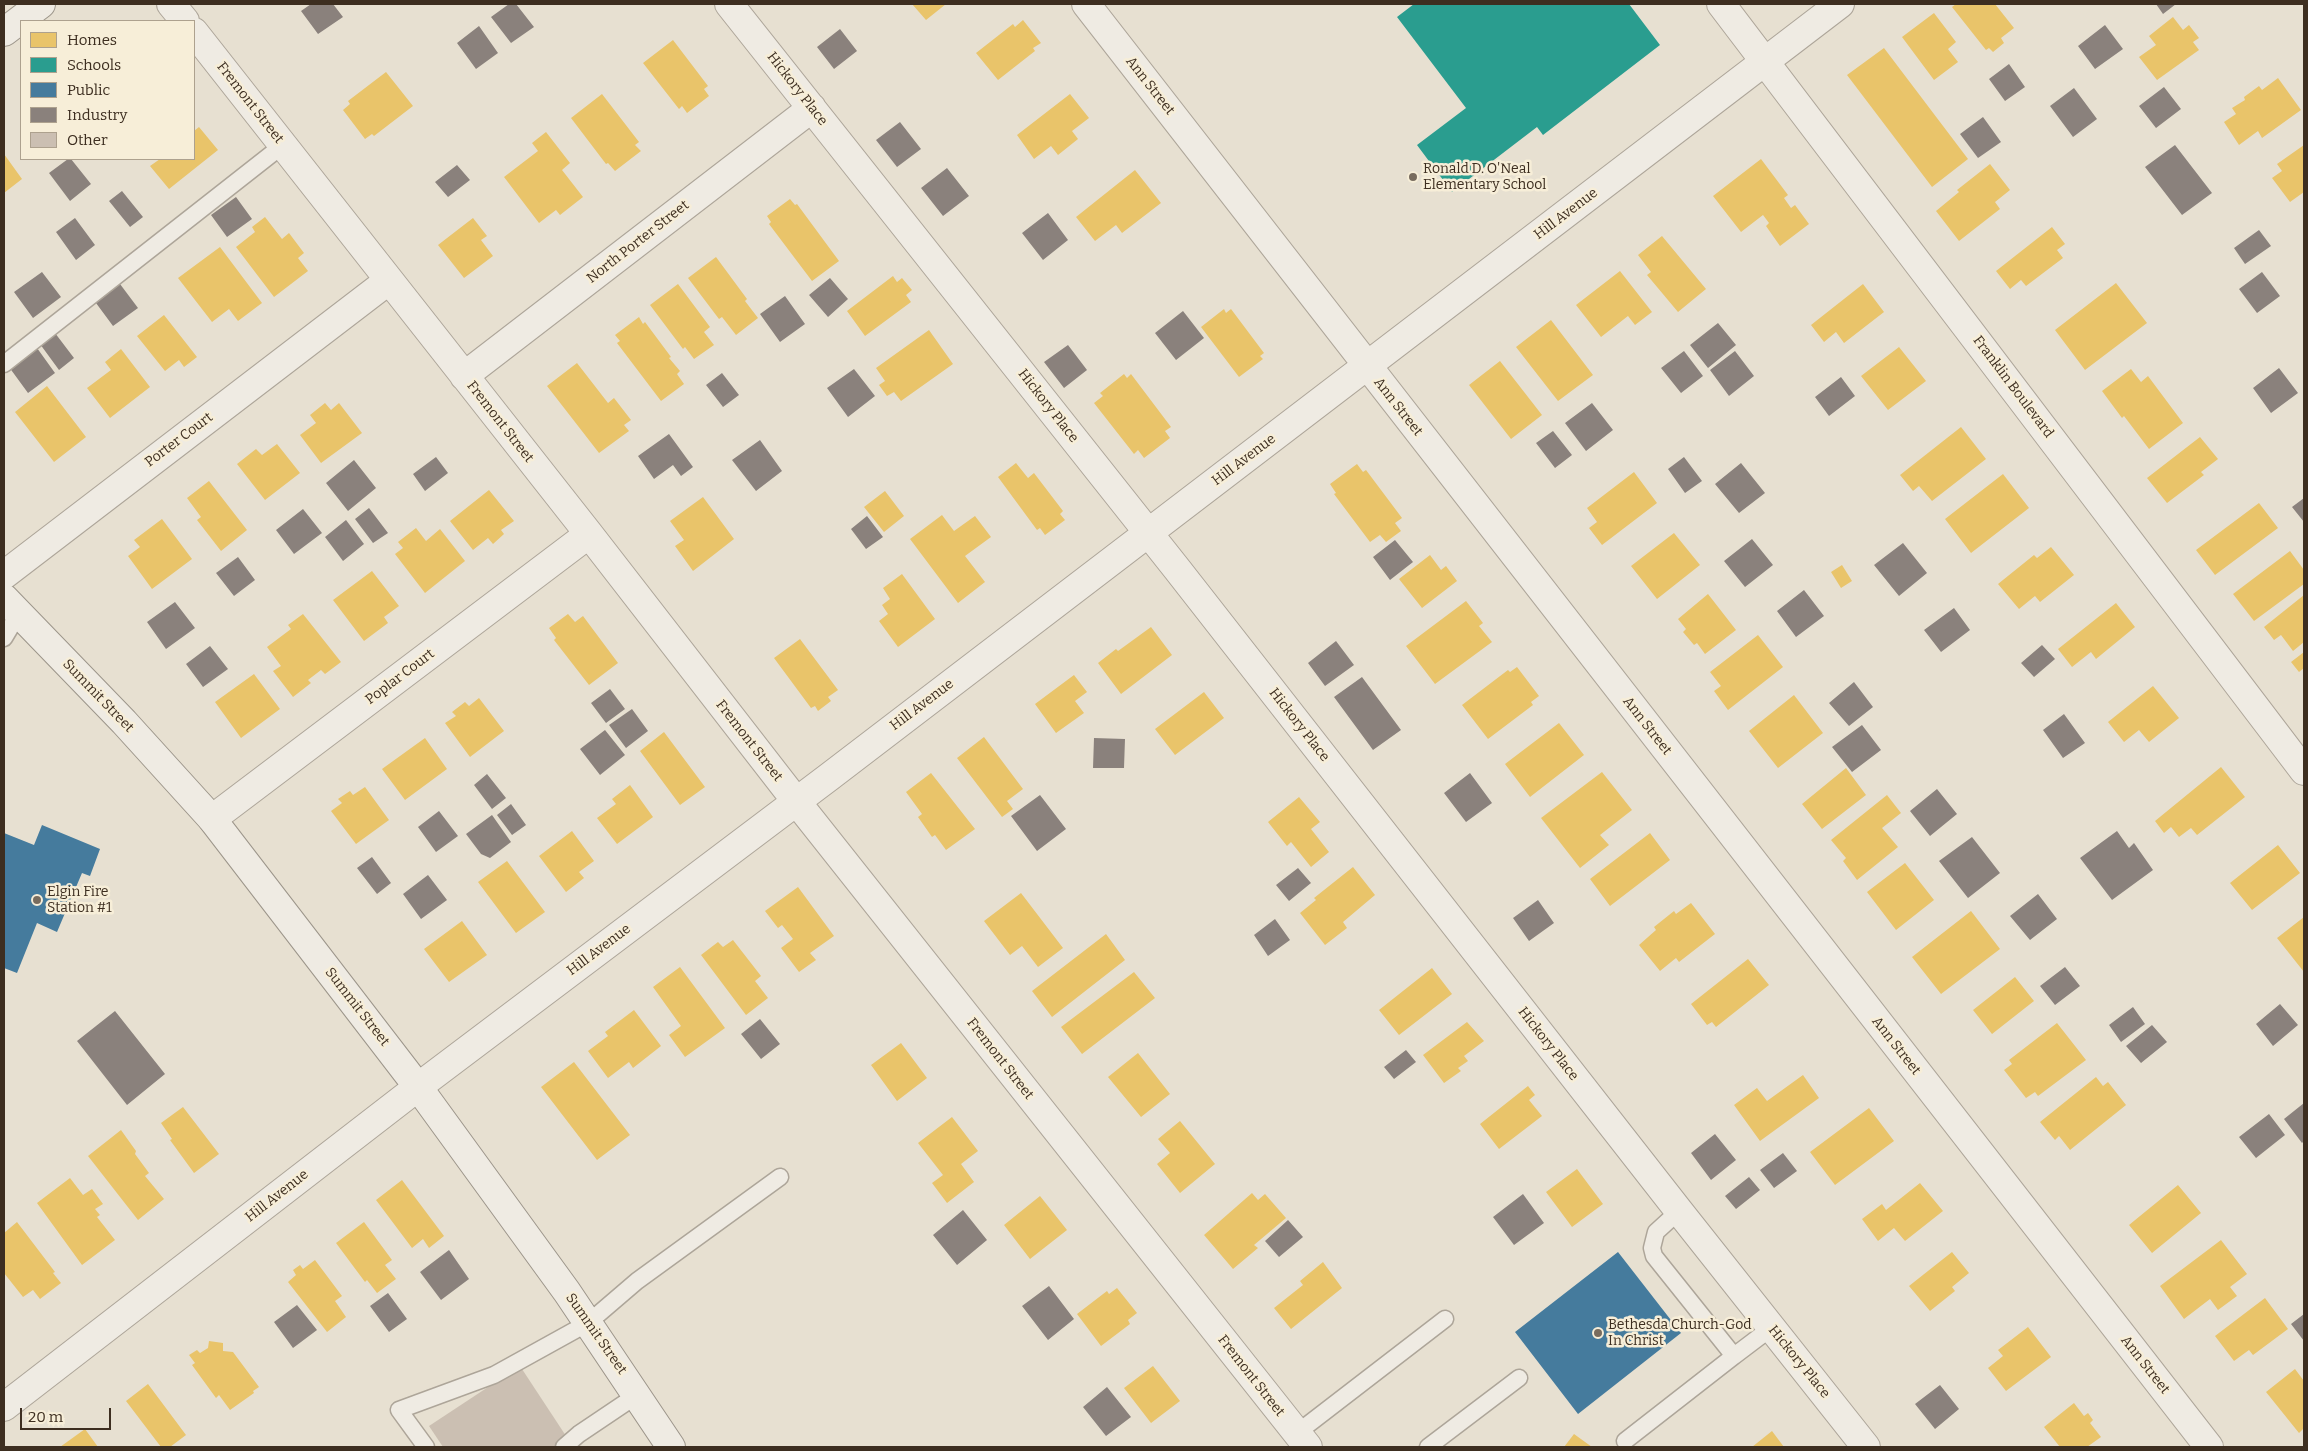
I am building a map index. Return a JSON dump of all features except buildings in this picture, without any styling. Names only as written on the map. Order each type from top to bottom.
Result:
[{"type":"street","points":[[4,32],[41,4]]},
{"type":"street","points":[[171,4],[184,20]]},
{"type":"street","name":"Hickory Place","points":[[729,4],[1148,533],[1866,1447]]},
{"type":"street","name":"Ann Street","points":[[1086,4],[2209,1447]]},
{"type":"street","name":"Franklin Boulevard","points":[[1721,4],[2304,771]]},
{"type":"street","name":"Hill Avenue","points":[[4,1407],[418,1087],[1148,533],[1840,4]]},
{"type":"street","name":"Fremont Street","points":[[195,33],[388,281],[589,534],[796,801],[1302,1440]]},
{"type":"street","name":"North Porter Street","points":[[464,376],[812,108]]},
{"type":"street","name":"Porter Court","points":[[4,574],[388,281]]},
{"type":"street","name":"Poplar Court","points":[[212,819],[589,534]]},
{"type":"street","name":"Summit Street","points":[[11,606],[124,722],[212,819],[418,1087],[588,1323],[638,1395],[671,1447]]},
{"type":"lane","points":[[4,364],[283,145]]},
{"type":"lane","points":[[4,638],[11,606]]},
{"type":"lane","points":[[426,1447],[399,1410],[494,1374],[588,1323],[637,1281],[780,1177]]},
{"type":"lane","points":[[1679,1211],[1656,1232],[1652,1248],[1654,1256],[1734,1356]]},
{"type":"lane","points":[[1302,1440],[1445,1319]]},
{"type":"lane","points":[[1625,1441],[1771,1328]]},
{"type":"lane","points":[[1428,1447],[1519,1378]]},
{"type":"lane","points":[[564,1447],[579,1434],[638,1395]]},
{"type":"place","name":"Ronald D. O'Neal Elementary School","points":[[1413,177]]},
{"type":"place","name":"Elgin Fire Station #1","points":[[37,900]]},
{"type":"place","name":"Bethesda Church-God In Christ","points":[[1598,1333]]}]
